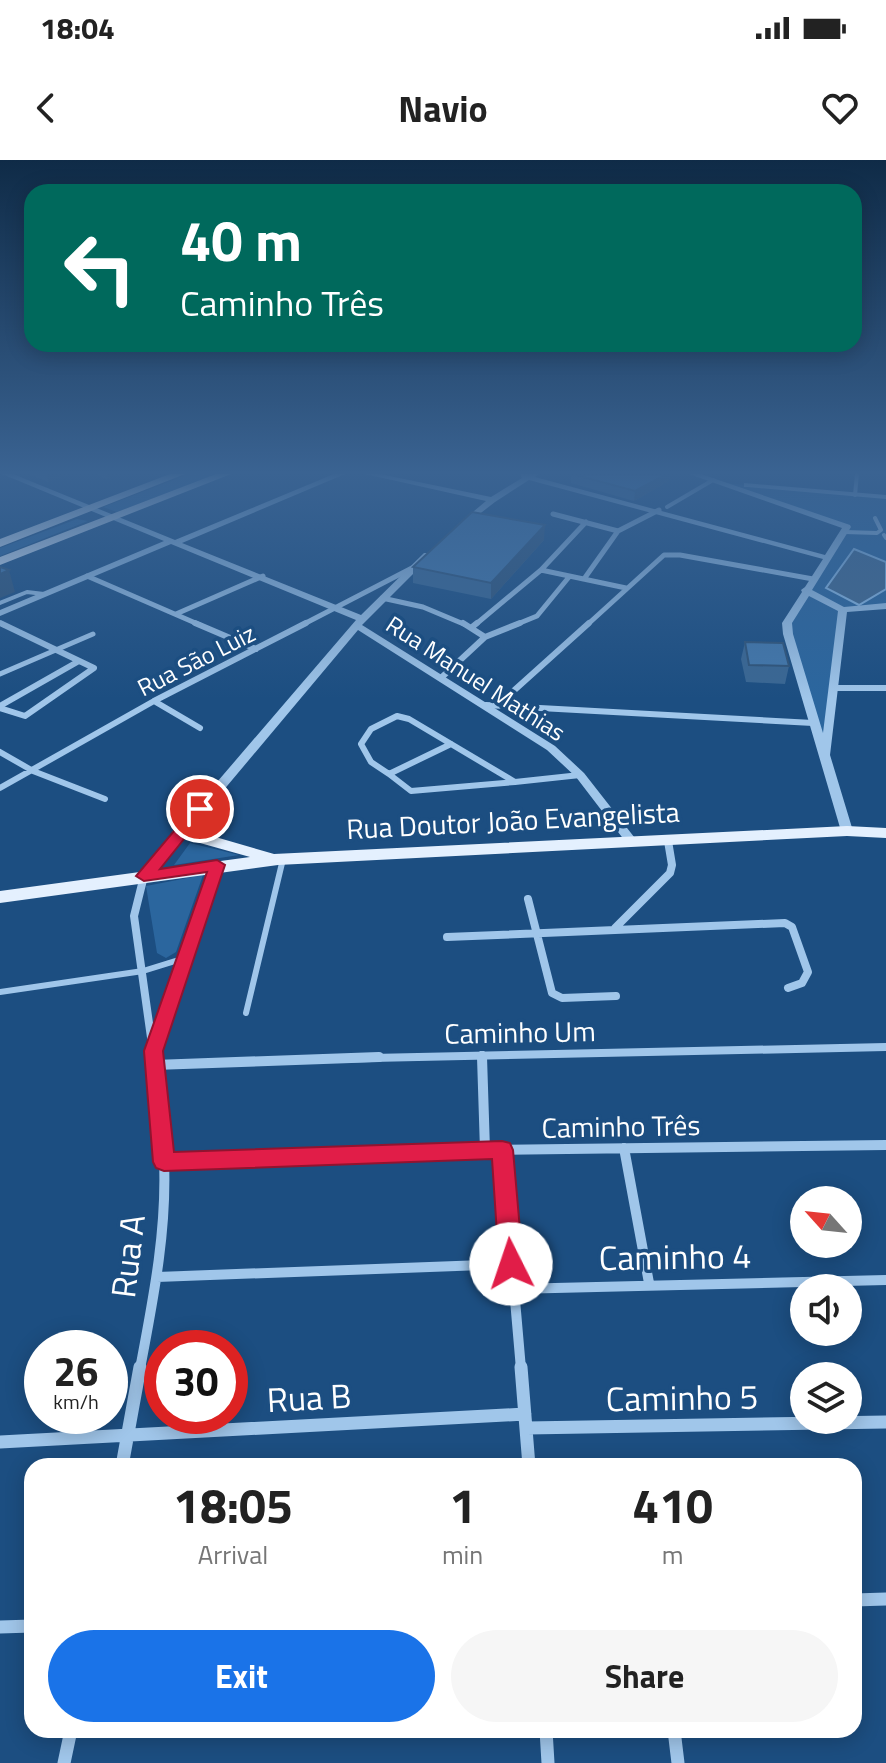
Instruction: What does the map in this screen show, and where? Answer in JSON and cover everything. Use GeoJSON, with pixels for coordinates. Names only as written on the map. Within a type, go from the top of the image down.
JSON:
{"type":"FeatureCollection","features":[{"type":"Feature","properties":{"kind":"main road"},"geometry":{"type":"LineString","coordinates":[[0,561],[31,549]]}},
{"type":"Feature","properties":{"kind":"main road","name":"Rua Doutor João Evangelista"},"geometry":{"type":"LineString","coordinates":[[0,897],[217,865],[280,859],[847,831],[886,833]]}},
{"type":"Feature","properties":{"kind":"main road"},"geometry":{"type":"LineString","coordinates":[[181,832],[280,859]]}},
{"type":"Feature","properties":{"kind":"street"},"geometry":{"type":"LineString","coordinates":[[0,613],[156,549]]}},
{"type":"Feature","properties":{"kind":"street","name":"Rua Manuel Mathias"},"geometry":{"type":"LineString","coordinates":[[191,549],[338,608],[551,748],[580,775],[632,842]]}},
{"type":"Feature","properties":{"kind":"street"},"geometry":{"type":"LineString","coordinates":[[144,876],[359,622],[435,549]]}},
{"type":"Feature","properties":{"kind":"street"},"geometry":{"type":"LineString","coordinates":[[472,627],[541,570],[561,549]]}},
{"type":"Feature","properties":{"kind":"street"},"geometry":{"type":"LineString","coordinates":[[584,579],[605,549]]}},
{"type":"Feature","properties":{"kind":"street"},"geometry":{"type":"LineString","coordinates":[[798,549],[828,558]]}},
{"type":"Feature","properties":{"kind":"street"},"geometry":{"type":"LineString","coordinates":[[834,549],[805,590],[787,623],[813,723],[847,831]]}},
{"type":"Feature","properties":{"kind":"street"},"geometry":{"type":"LineString","coordinates":[[499,704],[659,558],[673,554],[813,579]]}},
{"type":"Feature","properties":{"kind":"street","name":"Rua São Luiz"},"geometry":{"type":"LineString","coordinates":[[0,788],[154,701],[412,568]]}},
{"type":"Feature","properties":{"kind":"street"},"geometry":{"type":"LineString","coordinates":[[541,570],[626,588]]}},
{"type":"Feature","properties":{"kind":"street"},"geometry":{"type":"LineString","coordinates":[[87,576],[256,649]]}},
{"type":"Feature","properties":{"kind":"street"},"geometry":{"type":"LineString","coordinates":[[176,614],[263,576]]}},
{"type":"Feature","properties":{"kind":"street"},"geometry":{"type":"LineString","coordinates":[[442,677],[485,637],[537,616],[569,577]]}},
{"type":"Feature","properties":{"kind":"street"},"geometry":{"type":"LineString","coordinates":[[805,590],[843,610],[886,606]]}},
{"type":"Feature","properties":{"kind":"street"},"geometry":{"type":"LineString","coordinates":[[382,598],[418,606],[472,627],[485,637]]}},
{"type":"Feature","properties":{"kind":"street"},"geometry":{"type":"LineString","coordinates":[[797,606],[829,604]]}},
{"type":"Feature","properties":{"kind":"street"},"geometry":{"type":"LineString","coordinates":[[826,758],[843,610]]}},
{"type":"Feature","properties":{"kind":"street"},"geometry":{"type":"LineString","coordinates":[[0,623],[93,669],[23,717],[0,707]]}},
{"type":"Feature","properties":{"kind":"street"},"geometry":{"type":"LineString","coordinates":[[0,707],[79,661]]}},
{"type":"Feature","properties":{"kind":"street"},"geometry":{"type":"LineString","coordinates":[[835,688],[886,688]]}},
{"type":"Feature","properties":{"kind":"street"},"geometry":{"type":"LineString","coordinates":[[154,701],[200,728]]}},
{"type":"Feature","properties":{"kind":"street"},"geometry":{"type":"LineString","coordinates":[[486,705],[813,723]]}},
{"type":"Feature","properties":{"kind":"street"},"geometry":{"type":"LineString","coordinates":[[515,782],[404,717],[388,718],[368,732],[361,744],[371,762],[406,790],[414,791],[515,782],[580,775]]}},
{"type":"Feature","properties":{"kind":"street"},"geometry":{"type":"LineString","coordinates":[[389,774],[451,744]]}},
{"type":"Feature","properties":{"kind":"street"},"geometry":{"type":"LineString","coordinates":[[0,752],[33,771],[105,799]]}},
{"type":"Feature","properties":{"kind":"street"},"geometry":{"type":"LineString","coordinates":[[614,928],[668,877],[672,865],[668,841]]}},
{"type":"Feature","properties":{"kind":"street","name":"Rua A"},"geometry":{"type":"LineString","coordinates":[[153,1051],[217,865]]}},
{"type":"Feature","properties":{"kind":"street","name":"Rua A"},"geometry":{"type":"LineString","coordinates":[[124,1458],[157,1277],[163,1215],[164,1162],[153,1051],[134,916],[144,876]]}},
{"type":"Feature","properties":{"kind":"street"},"geometry":{"type":"LineString","coordinates":[[528,899],[552,993],[562,998],[616,996]]}},
{"type":"Feature","properties":{"kind":"street"},"geometry":{"type":"LineString","coordinates":[[447,937],[614,928],[787,924],[792,927],[808,972],[802,983],[788,988]]}},
{"type":"Feature","properties":{"kind":"street","name":"Caminho Um"},"geometry":{"type":"LineString","coordinates":[[154,1065],[886,1047]]}},
{"type":"Feature","properties":{"kind":"street"},"geometry":{"type":"LineString","coordinates":[[482,1055],[485,1150]]}},
{"type":"Feature","properties":{"kind":"street","name":"Caminho Três"},"geometry":{"type":"LineString","coordinates":[[164,1162],[485,1150],[886,1145]]}},
{"type":"Feature","properties":{"kind":"street"},"geometry":{"type":"LineString","coordinates":[[624,1148],[649,1283]]}},
{"type":"Feature","properties":{"kind":"street"},"geometry":{"type":"LineString","coordinates":[[502,1150],[529,1458]]}},
{"type":"Feature","properties":{"kind":"street"},"geometry":{"type":"LineString","coordinates":[[157,1277],[511,1264]]}},
{"type":"Feature","properties":{"kind":"street","name":"Caminho 4"},"geometry":{"type":"LineString","coordinates":[[513,1289],[649,1283],[886,1280]]}},
{"type":"Feature","properties":{"kind":"street","name":"Rua B"},"geometry":{"type":"LineString","coordinates":[[0,1442],[525,1414]]}},
{"type":"Feature","properties":{"kind":"street","name":"Caminho 5"},"geometry":{"type":"LineString","coordinates":[[527,1428],[886,1422]]}},
{"type":"Feature","properties":{"kind":"street"},"geometry":{"type":"LineString","coordinates":[[862,1600],[886,1599]]}},
{"type":"Feature","properties":{"kind":"street"},"geometry":{"type":"LineString","coordinates":[[0,1627],[24,1626]]}},
{"type":"Feature","properties":{"kind":"street"},"geometry":{"type":"LineString","coordinates":[[64,1763],[69,1738]]}},
{"type":"Feature","properties":{"kind":"street"},"geometry":{"type":"LineString","coordinates":[[546,1738],[548,1763]]}},
{"type":"Feature","properties":{"kind":"street"},"geometry":{"type":"LineString","coordinates":[[675,1738],[678,1763]]}},
{"type":"Feature","properties":{"kind":"lane"},"geometry":{"type":"LineString","coordinates":[[0,603],[27,592],[44,594]]}},
{"type":"Feature","properties":{"kind":"lane"},"geometry":{"type":"LineString","coordinates":[[1,672],[93,634]]}},
{"type":"Feature","properties":{"kind":"lane"},"geometry":{"type":"LineString","coordinates":[[246,1013],[280,859]]}},
{"type":"Feature","properties":{"kind":"lane"},"geometry":{"type":"LineString","coordinates":[[0,992],[143,971],[185,958]]}},
{"type":"Feature","properties":{"kind":"shaded area"},"geometry":{"type":"Polygon","coordinates":[[[0,549],[18,549],[0,556],[0,549]]]}},
{"type":"Feature","properties":{"kind":"shaded area"},"geometry":{"type":"Polygon","coordinates":[[[833,549],[886,549],[886,604],[843,609],[826,758],[787,623],[833,549]]]}},
{"type":"Feature","properties":{"kind":"shaded area"},"geometry":{"type":"Polygon","coordinates":[[[854,549],[886,562],[886,589],[859,605],[826,588],[854,549]]]}},
{"type":"Feature","properties":{"kind":"shaded area"},"geometry":{"type":"Polygon","coordinates":[[[190,843],[239,855],[174,865],[190,843]]]}},
{"type":"Feature","properties":{"kind":"shaded area"},"geometry":{"type":"Polygon","coordinates":[[[203,875],[176,952],[166,958],[157,953],[146,886],[203,875]]]}},
{"type":"Feature","properties":{"kind":"building"},"geometry":{"type":"Polygon","coordinates":[[[433,549],[523,549],[491,583],[413,567],[433,549]]]}},
{"type":"Feature","properties":{"kind":"building"},"geometry":{"type":"Polygon","coordinates":[[[745,642],[783,643],[789,666],[749,665],[745,642]]]}},
{"type":"Feature","properties":{"kind":"route"},"geometry":{"type":"LineString","coordinates":[[200,809],[144,876],[217,865],[153,1051],[164,1162],[502,1150],[511,1264]]}}]}
